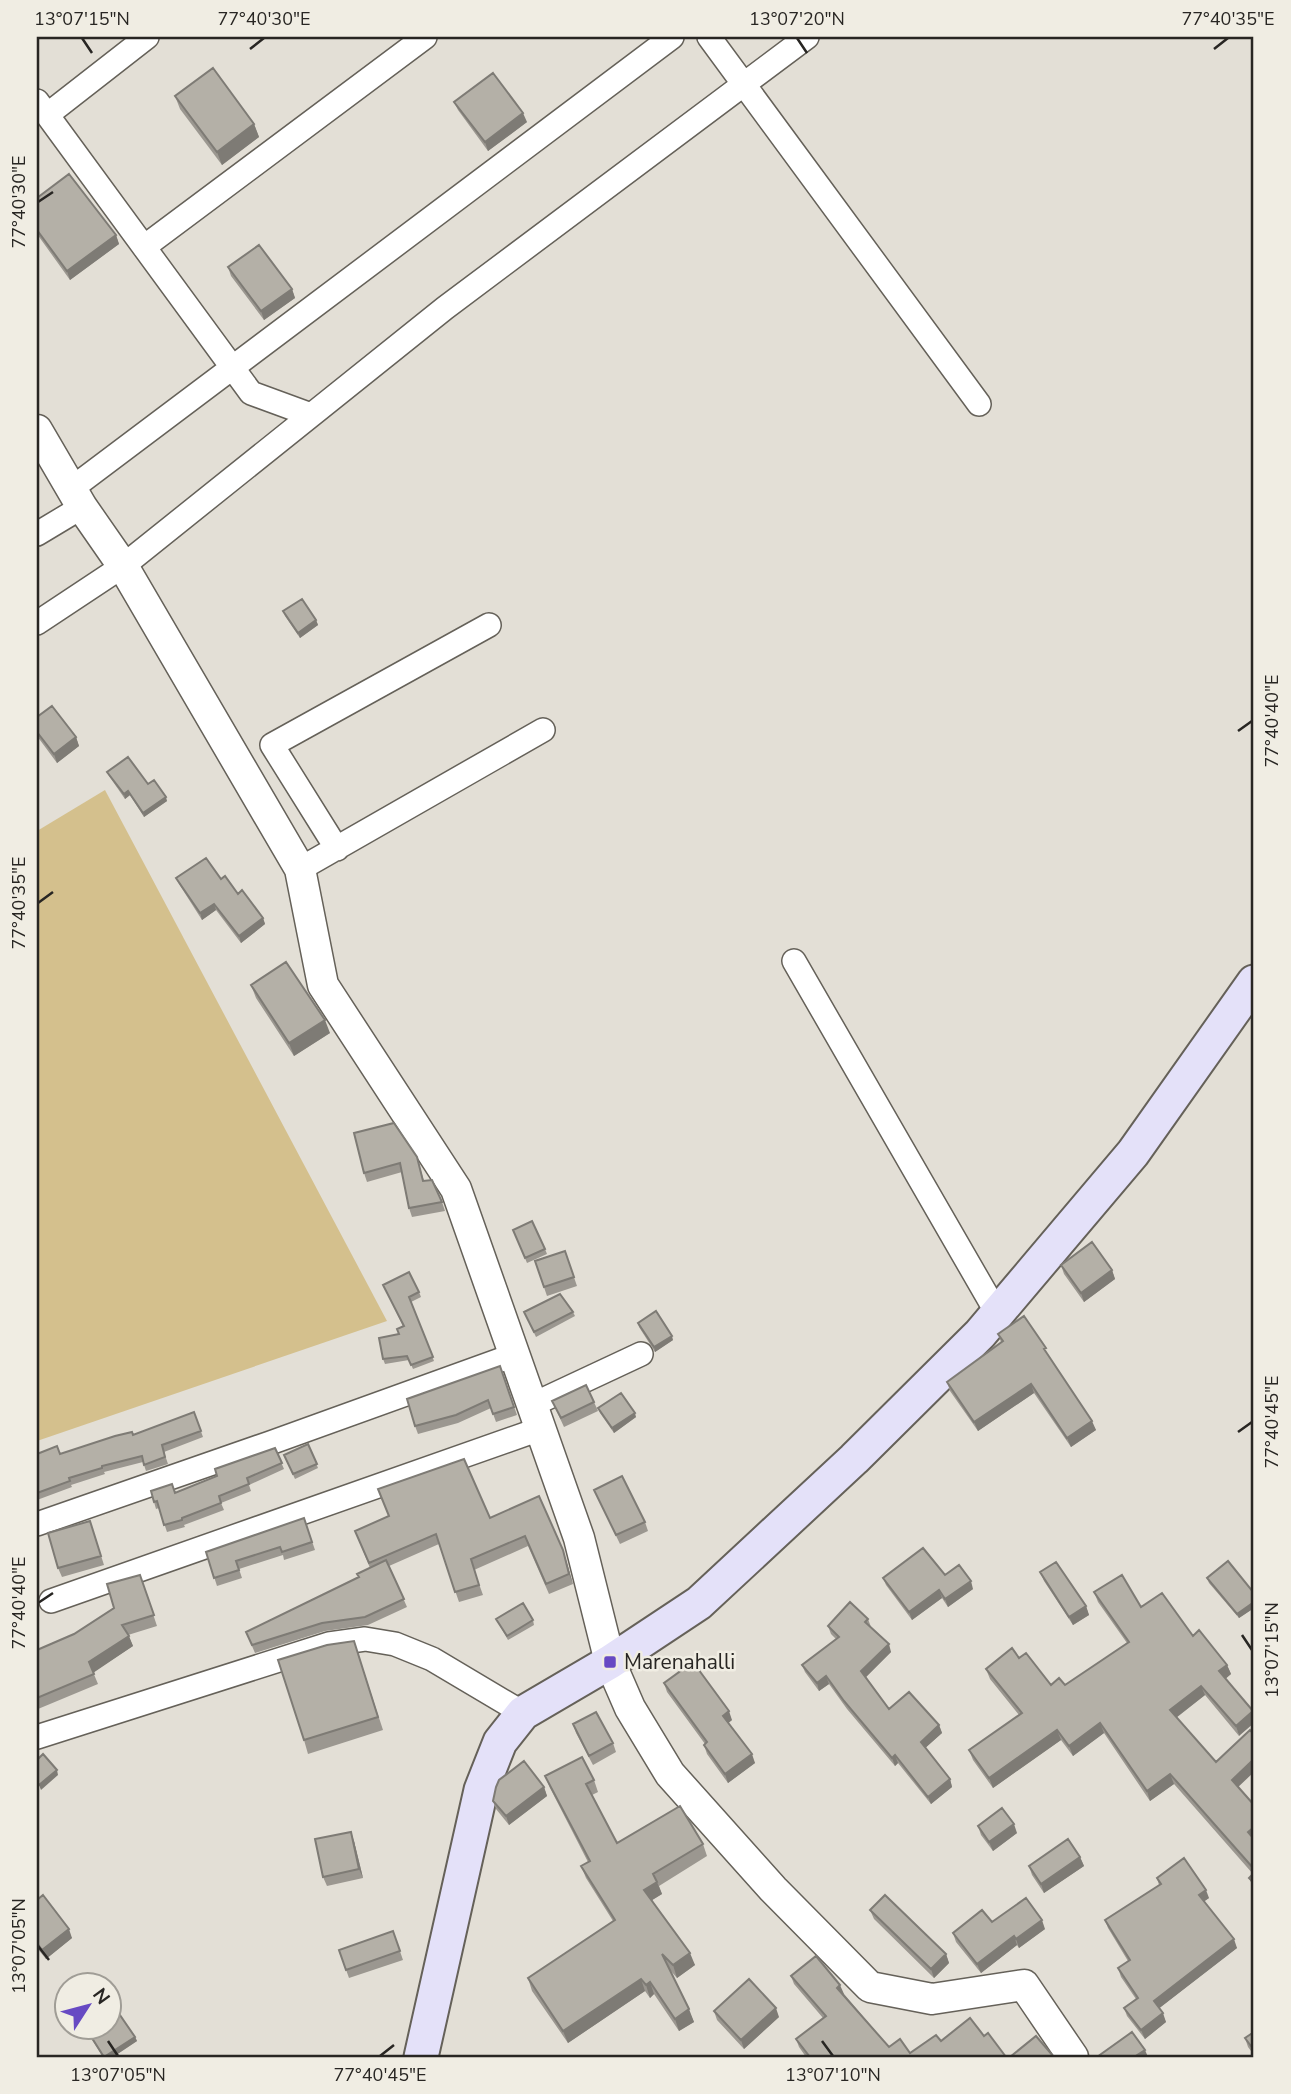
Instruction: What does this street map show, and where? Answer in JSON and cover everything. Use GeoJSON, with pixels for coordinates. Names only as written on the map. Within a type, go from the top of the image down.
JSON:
{"type":"FeatureCollection","features":[{"type":"Feature","properties":{"kind":"main road"},"geometry":{"type":"LineString","coordinates":[[421,2057],[481,1790],[500,1742],[523,1713],[610,1662],[699,1603],[854,1459],[980,1334],[1133,1153],[1254,982]]}},
{"type":"Feature","properties":{"kind":"street"},"geometry":{"type":"LineString","coordinates":[[147,37],[42,108],[251,393],[311,415]]}},
{"type":"Feature","properties":{"kind":"street"},"geometry":{"type":"LineString","coordinates":[[144,247],[425,37]]}},
{"type":"Feature","properties":{"kind":"street"},"geometry":{"type":"LineString","coordinates":[[37,534],[233,369],[672,37]]}},
{"type":"Feature","properties":{"kind":"street"},"geometry":{"type":"LineString","coordinates":[[709,37],[979,404]]}},
{"type":"Feature","properties":{"kind":"street"},"geometry":{"type":"LineString","coordinates":[[37,623],[123,566],[444,308],[807,37]]}},
{"type":"Feature","properties":{"kind":"street"},"geometry":{"type":"LineString","coordinates":[[37,430],[77,498],[123,566],[300,869],[323,985],[456,1189],[579,1538],[610,1662],[630,1708],[670,1774],[773,1889],[870,1987],[932,1999],[1024,1985],[1073,2057]]}},
{"type":"Feature","properties":{"kind":"street"},"geometry":{"type":"LineString","coordinates":[[337,849],[272,744],[489,625]]}},
{"type":"Feature","properties":{"kind":"street"},"geometry":{"type":"LineString","coordinates":[[300,869],[543,730]]}},
{"type":"Feature","properties":{"kind":"street"},"geometry":{"type":"LineString","coordinates":[[794,961],[997,1313]]}},
{"type":"Feature","properties":{"kind":"street"},"geometry":{"type":"LineString","coordinates":[[51,1601],[536,1417],[641,1354]]}},
{"type":"Feature","properties":{"kind":"street"},"geometry":{"type":"LineString","coordinates":[[37,1524],[514,1355]]}},
{"type":"Feature","properties":{"kind":"street"},"geometry":{"type":"LineString","coordinates":[[37,1737],[329,1644],[365,1639],[395,1644],[432,1659],[523,1713]]}},
{"type":"Feature","properties":{"kind":"shaded area"},"geometry":{"type":"Polygon","coordinates":[[[105,790],[387,1321],[37,1441],[37,831],[105,790]]]}},
{"type":"Feature","properties":{"kind":"building"},"geometry":{"type":"Polygon","coordinates":[[[213,68],[254,124],[217,152],[175,96],[213,68]]]}},
{"type":"Feature","properties":{"kind":"building"},"geometry":{"type":"Polygon","coordinates":[[[493,73],[523,113],[485,142],[454,102],[493,73]]]}},
{"type":"Feature","properties":{"kind":"building"},"geometry":{"type":"Polygon","coordinates":[[[69,174],[116,235],[67,271],[37,230],[37,198],[69,174]]]}},
{"type":"Feature","properties":{"kind":"building"},"geometry":{"type":"Polygon","coordinates":[[[259,245],[292,289],[261,311],[228,267],[259,245]]]}},
{"type":"Feature","properties":{"kind":"building"},"geometry":{"type":"Polygon","coordinates":[[[302,599],[316,620],[298,633],[283,611],[302,599]]]}},
{"type":"Feature","properties":{"kind":"building"},"geometry":{"type":"Polygon","coordinates":[[[52,706],[76,737],[54,754],[37,732],[37,717],[52,706]]]}},
{"type":"Feature","properties":{"kind":"building"},"geometry":{"type":"Polygon","coordinates":[[[128,757],[148,784],[154,780],[166,797],[143,813],[128,791],[124,794],[107,772],[128,757]]]}},
{"type":"Feature","properties":{"kind":"building"},"geometry":{"type":"Polygon","coordinates":[[[206,858],[221,879],[225,876],[238,894],[242,890],[263,918],[239,936],[214,904],[200,913],[176,878],[206,858]]]}},
{"type":"Feature","properties":{"kind":"building"},"geometry":{"type":"Polygon","coordinates":[[[286,962],[325,1020],[289,1043],[251,985],[286,962]]]}},
{"type":"Feature","properties":{"kind":"building"},"geometry":{"type":"Polygon","coordinates":[[[394,1123],[417,1157],[423,1181],[432,1180],[442,1202],[409,1208],[400,1163],[364,1173],[354,1133],[394,1123]]]}},
{"type":"Feature","properties":{"kind":"building"},"geometry":{"type":"Polygon","coordinates":[[[532,1221],[545,1249],[525,1258],[513,1230],[532,1221]]]}},
{"type":"Feature","properties":{"kind":"building"},"geometry":{"type":"Polygon","coordinates":[[[1092,1242],[1112,1270],[1081,1293],[1061,1265],[1092,1242]]]}},
{"type":"Feature","properties":{"kind":"building"},"geometry":{"type":"Polygon","coordinates":[[[565,1251],[574,1277],[544,1287],[535,1261],[565,1251]]]}},
{"type":"Feature","properties":{"kind":"building"},"geometry":{"type":"Polygon","coordinates":[[[409,1272],[419,1292],[409,1297],[433,1357],[411,1365],[407,1356],[383,1359],[379,1338],[399,1334],[397,1329],[404,1326],[383,1285],[409,1272]]]}},
{"type":"Feature","properties":{"kind":"building"},"geometry":{"type":"Polygon","coordinates":[[[560,1294],[573,1312],[534,1332],[524,1312],[560,1294]]]}},
{"type":"Feature","properties":{"kind":"building"},"geometry":{"type":"Polygon","coordinates":[[[656,1311],[672,1336],[654,1347],[638,1323],[656,1311]]]}},
{"type":"Feature","properties":{"kind":"building"},"geometry":{"type":"Polygon","coordinates":[[[1024,1316],[1092,1421],[1067,1438],[1031,1384],[974,1422],[947,1382],[1003,1341],[998,1334],[1024,1316]]]}},
{"type":"Feature","properties":{"kind":"building"},"geometry":{"type":"Polygon","coordinates":[[[500,1366],[514,1407],[493,1414],[488,1400],[456,1415],[415,1426],[407,1399],[500,1366]]]}},
{"type":"Feature","properties":{"kind":"building"},"geometry":{"type":"Polygon","coordinates":[[[586,1385],[594,1402],[561,1418],[552,1401],[586,1385]]]}},
{"type":"Feature","properties":{"kind":"building"},"geometry":{"type":"Polygon","coordinates":[[[621,1393],[635,1413],[612,1428],[598,1408],[621,1393]]]}},
{"type":"Feature","properties":{"kind":"building"},"geometry":{"type":"Polygon","coordinates":[[[194,1412],[201,1431],[162,1445],[165,1457],[144,1465],[142,1456],[102,1466],[37,1493],[37,1454],[57,1446],[60,1454],[115,1436],[132,1432],[133,1435],[194,1412]]]}},
{"type":"Feature","properties":{"kind":"building"},"geometry":{"type":"Polygon","coordinates":[[[308,1444],[317,1464],[293,1474],[284,1455],[308,1444]]]}},
{"type":"Feature","properties":{"kind":"building"},"geometry":{"type":"Polygon","coordinates":[[[275,1448],[282,1463],[247,1478],[249,1484],[219,1496],[221,1503],[164,1525],[151,1491],[172,1484],[175,1493],[217,1476],[215,1469],[275,1448]]]}},
{"type":"Feature","properties":{"kind":"building"},"geometry":{"type":"Polygon","coordinates":[[[464,1459],[490,1518],[539,1496],[563,1550],[569,1574],[546,1584],[525,1536],[471,1559],[479,1585],[455,1592],[436,1534],[369,1563],[355,1531],[389,1516],[378,1489],[464,1459]]]}},
{"type":"Feature","properties":{"kind":"building"},"geometry":{"type":"Polygon","coordinates":[[[622,1476],[645,1522],[616,1535],[594,1490],[622,1476]]]}},
{"type":"Feature","properties":{"kind":"building"},"geometry":{"type":"Polygon","coordinates":[[[304,1518],[312,1542],[282,1552],[280,1547],[236,1561],[239,1570],[214,1578],[206,1552],[304,1518]]]}},
{"type":"Feature","properties":{"kind":"building"},"geometry":{"type":"Polygon","coordinates":[[[90,1521],[101,1556],[58,1568],[48,1533],[90,1521]]]}},
{"type":"Feature","properties":{"kind":"building"},"geometry":{"type":"Polygon","coordinates":[[[923,1548],[945,1575],[959,1565],[971,1581],[945,1599],[939,1590],[909,1612],[883,1578],[923,1548]]]}},
{"type":"Feature","properties":{"kind":"building"},"geometry":{"type":"Polygon","coordinates":[[[386,1560],[404,1599],[365,1617],[322,1623],[252,1645],[246,1632],[359,1577],[357,1574],[386,1560]]]}},
{"type":"Feature","properties":{"kind":"building"},"geometry":{"type":"Polygon","coordinates":[[[1228,1561],[1254,1593],[1254,1602],[1237,1614],[1207,1578],[1228,1561]]]}},
{"type":"Feature","properties":{"kind":"building"},"geometry":{"type":"Polygon","coordinates":[[[1056,1562],[1086,1606],[1069,1617],[1040,1572],[1056,1562]]]}},
{"type":"Feature","properties":{"kind":"building"},"geometry":{"type":"Polygon","coordinates":[[[140,1575],[154,1615],[122,1625],[129,1636],[89,1662],[94,1674],[37,1698],[37,1650],[74,1634],[114,1608],[107,1584],[140,1575]]]}},
{"type":"Feature","properties":{"kind":"building"},"geometry":{"type":"Polygon","coordinates":[[[1122,1575],[1141,1607],[1162,1593],[1193,1636],[1199,1630],[1227,1665],[1219,1671],[1253,1711],[1236,1726],[1201,1686],[1170,1710],[1216,1762],[1250,1730],[1254,1735],[1254,1759],[1232,1780],[1254,1805],[1254,1827],[1248,1832],[1254,1839],[1254,1869],[1170,1774],[1147,1791],[1100,1723],[1069,1746],[1057,1730],[989,1778],[969,1750],[1022,1713],[986,1669],[1012,1648],[1019,1658],[1026,1653],[1051,1685],[1059,1678],[1065,1685],[1129,1642],[1094,1592],[1122,1575]]]}},
{"type":"Feature","properties":{"kind":"building"},"geometry":{"type":"Polygon","coordinates":[[[850,1602],[868,1619],[865,1622],[889,1644],[861,1671],[889,1709],[909,1692],[939,1725],[921,1742],[950,1779],[928,1797],[895,1755],[892,1758],[826,1676],[817,1683],[802,1665],[839,1637],[828,1626],[850,1602]]]}},
{"type":"Feature","properties":{"kind":"building"},"geometry":{"type":"Polygon","coordinates":[[[523,1603],[533,1620],[507,1636],[496,1619],[523,1603]]]}},
{"type":"Feature","properties":{"kind":"building"},"geometry":{"type":"Polygon","coordinates":[[[354,1641],[378,1717],[304,1740],[278,1660],[327,1645],[354,1641]]]}},
{"type":"Feature","properties":{"kind":"building"},"geometry":{"type":"Polygon","coordinates":[[[693,1662],[729,1711],[723,1716],[752,1754],[725,1774],[704,1745],[707,1742],[664,1683],[693,1662]]]}},
{"type":"Feature","properties":{"kind":"building"},"geometry":{"type":"Polygon","coordinates":[[[596,1712],[613,1743],[589,1756],[573,1724],[596,1712]]]}},
{"type":"Feature","properties":{"kind":"building"},"geometry":{"type":"Polygon","coordinates":[[[43,1754],[57,1770],[39,1785],[37,1760],[43,1754]]]}},
{"type":"Feature","properties":{"kind":"building"},"geometry":{"type":"Polygon","coordinates":[[[582,1757],[594,1780],[586,1784],[617,1843],[680,1806],[703,1844],[653,1874],[657,1882],[644,1890],[690,1953],[673,1965],[662,1954],[689,2009],[675,2019],[650,1982],[646,1985],[641,1979],[563,2031],[528,1978],[615,1920],[581,1866],[590,1861],[545,1776],[582,1757]]]}},
{"type":"Feature","properties":{"kind":"building"},"geometry":{"type":"Polygon","coordinates":[[[524,1761],[544,1787],[506,1816],[493,1801],[496,1787],[499,1780],[524,1761]]]}},
{"type":"Feature","properties":{"kind":"building"},"geometry":{"type":"Polygon","coordinates":[[[1002,1808],[1014,1824],[989,1842],[978,1826],[1002,1808]]]}},
{"type":"Feature","properties":{"kind":"building"},"geometry":{"type":"Polygon","coordinates":[[[351,1832],[359,1869],[323,1877],[315,1839],[351,1832]]]}},
{"type":"Feature","properties":{"kind":"building"},"geometry":{"type":"Polygon","coordinates":[[[1068,1839],[1080,1857],[1041,1884],[1029,1866],[1068,1839]]]}},
{"type":"Feature","properties":{"kind":"building"},"geometry":{"type":"Polygon","coordinates":[[[1184,1858],[1206,1890],[1199,1895],[1234,1939],[1154,2001],[1163,2013],[1141,2030],[1124,2008],[1138,1998],[1118,1968],[1130,1960],[1105,1920],[1161,1884],[1157,1878],[1184,1858]]]}},
{"type":"Feature","properties":{"kind":"building"},"geometry":{"type":"Polygon","coordinates":[[[43,1895],[69,1929],[42,1950],[37,1943],[37,1900],[43,1895]]]}},
{"type":"Feature","properties":{"kind":"building"},"geometry":{"type":"Polygon","coordinates":[[[885,1895],[946,1954],[931,1969],[870,1910],[885,1895]]]}},
{"type":"Feature","properties":{"kind":"building"},"geometry":{"type":"Polygon","coordinates":[[[1026,1898],[1042,1920],[1016,1939],[1014,1936],[977,1964],[953,1933],[982,1910],[992,1922],[1026,1898]]]}},
{"type":"Feature","properties":{"kind":"building"},"geometry":{"type":"Polygon","coordinates":[[[393,1931],[400,1951],[346,1970],[339,1950],[393,1931]]]}},
{"type":"Feature","properties":{"kind":"building"},"geometry":{"type":"Polygon","coordinates":[[[816,1956],[840,1985],[837,1988],[889,2047],[900,2039],[910,2053],[936,2035],[941,2041],[970,2018],[984,2036],[988,2033],[1006,2057],[810,2057],[796,2039],[826,2016],[791,1976],[816,1956]]]}},
{"type":"Feature","properties":{"kind":"building"},"geometry":{"type":"Polygon","coordinates":[[[749,1979],[776,2008],[741,2040],[714,2011],[749,1979]]]}},
{"type":"Feature","properties":{"kind":"building"},"geometry":{"type":"Polygon","coordinates":[[[122,2018],[135,2037],[104,2057],[94,2042],[122,2042],[122,2018]]]}},
{"type":"Feature","properties":{"kind":"building"},"geometry":{"type":"Polygon","coordinates":[[[1132,2032],[1145,2050],[1134,2057],[1097,2057],[1132,2032]]]}},
{"type":"Feature","properties":{"kind":"building"},"geometry":{"type":"Polygon","coordinates":[[[1254,2032],[1254,2050],[1245,2038],[1254,2032]]]}},
{"type":"Feature","properties":{"kind":"building"},"geometry":{"type":"Polygon","coordinates":[[[1036,2036],[1054,2057],[1010,2057],[1036,2036]]]}},
{"type":"Feature","properties":{"kind":"place","name":"Marenahalli"},"geometry":{"type":"Point","coordinates":[610,1662]}}]}
